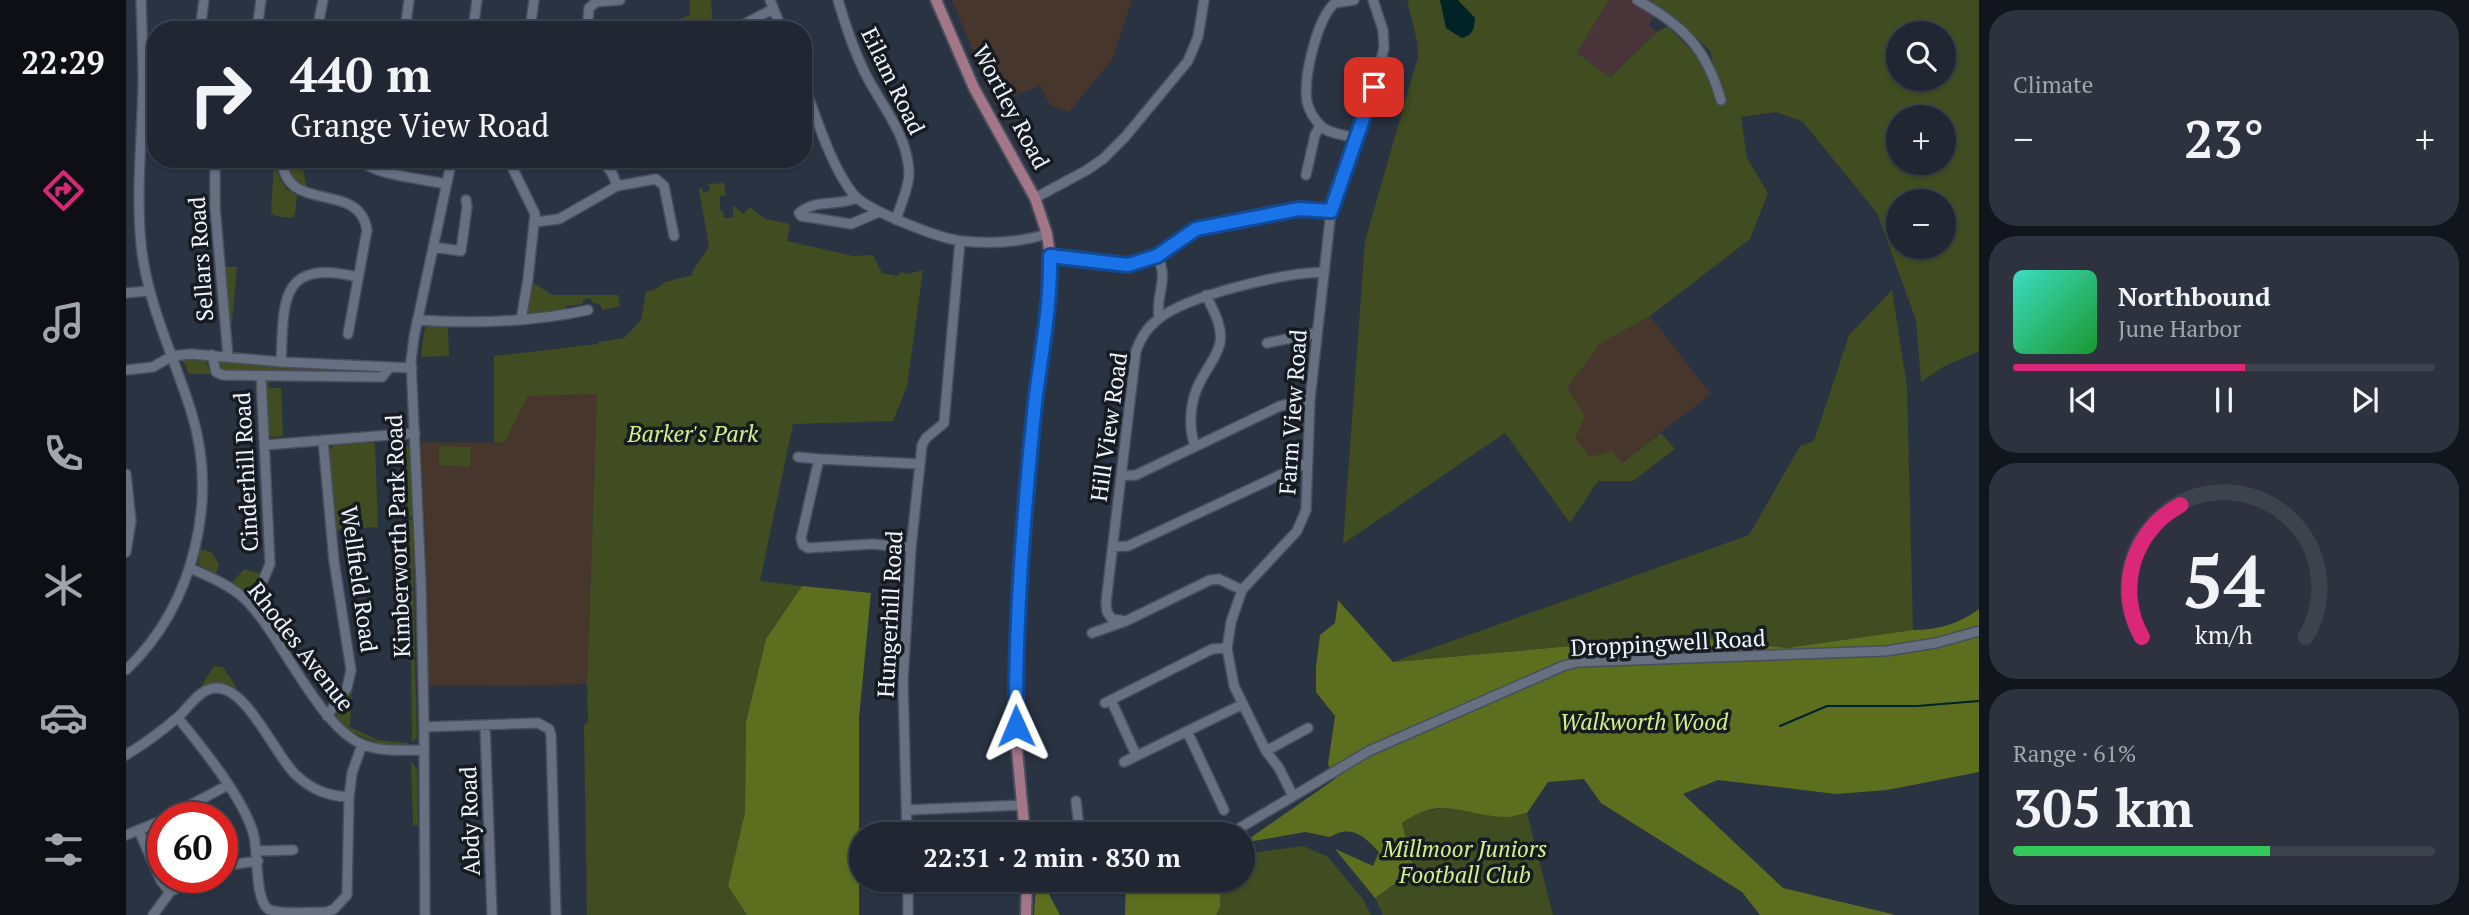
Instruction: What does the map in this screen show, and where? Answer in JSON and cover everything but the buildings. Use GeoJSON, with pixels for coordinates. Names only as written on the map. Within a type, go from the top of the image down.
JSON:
{"type":"FeatureCollection","features":[{"type":"Feature","properties":{"kind":"main road","name":"Wortley Road"},"geometry":{"type":"LineString","coordinates":[[936,0],[974,88],[1035,198],[1047,234],[1050,256],[1049,306],[1036,401],[1015,654],[1017,750],[1024,822]]}},
{"type":"Feature","properties":{"kind":"main road"},"geometry":{"type":"LineString","coordinates":[[1025,915],[1026,892]]}},
{"type":"Feature","properties":{"kind":"street"},"geometry":{"type":"LineString","coordinates":[[127,667],[160,630],[178,599],[190,568],[200,521],[201,467],[192,414],[148,291],[141,244],[141,0]]}},
{"type":"Feature","properties":{"kind":"street"},"geometry":{"type":"LineString","coordinates":[[201,21],[204,0]]}},
{"type":"Feature","properties":{"kind":"street"},"geometry":{"type":"LineString","coordinates":[[258,21],[261,0]]}},
{"type":"Feature","properties":{"kind":"street"},"geometry":{"type":"LineString","coordinates":[[319,21],[323,0]]}},
{"type":"Feature","properties":{"kind":"street"},"geometry":{"type":"LineString","coordinates":[[406,21],[410,0]]}},
{"type":"Feature","properties":{"kind":"street"},"geometry":{"type":"LineString","coordinates":[[474,21],[477,0]]}},
{"type":"Feature","properties":{"kind":"street"},"geometry":{"type":"LineString","coordinates":[[531,21],[534,0]]}},
{"type":"Feature","properties":{"kind":"street"},"geometry":{"type":"LineString","coordinates":[[588,21],[589,8],[596,2],[620,0]]}},
{"type":"Feature","properties":{"kind":"street","name":"Eilam Road"},"geometry":{"type":"LineString","coordinates":[[838,0],[848,34],[864,71],[900,134],[906,153],[909,176],[896,220]]}},
{"type":"Feature","properties":{"kind":"street"},"geometry":{"type":"LineString","coordinates":[[1035,198],[1103,159],[1183,69],[1196,44],[1204,0]]}},
{"type":"Feature","properties":{"kind":"street"},"geometry":{"type":"LineString","coordinates":[[1354,0],[1335,1],[1323,17],[1310,65],[1307,105],[1324,129],[1357,138]]}},
{"type":"Feature","properties":{"kind":"street","name":"Farm View Road"},"geometry":{"type":"LineString","coordinates":[[1293,796],[1279,768],[1266,751],[1234,686],[1227,648],[1231,624],[1242,590],[1297,531],[1306,510],[1310,399],[1331,211],[1374,87],[1384,48],[1373,0]]}},
{"type":"Feature","properties":{"kind":"street"},"geometry":{"type":"LineString","coordinates":[[1637,0],[1664,15],[1701,50],[1715,78],[1721,100]]}},
{"type":"Feature","properties":{"kind":"street"},"geometry":{"type":"LineString","coordinates":[[747,21],[771,5]]}},
{"type":"Feature","properties":{"kind":"street"},"geometry":{"type":"LineString","coordinates":[[143,85],[147,84]]}},
{"type":"Feature","properties":{"kind":"street"},"geometry":{"type":"LineString","coordinates":[[812,105],[836,164],[856,198],[879,212],[960,242],[1024,241],[1047,234]]}},
{"type":"Feature","properties":{"kind":"street"},"geometry":{"type":"LineString","coordinates":[[1305,171],[1320,125]]}},
{"type":"Feature","properties":{"kind":"street","name":"Sellars Road"},"geometry":{"type":"LineString","coordinates":[[215,168],[215,206],[228,356]]}},
{"type":"Feature","properties":{"kind":"street"},"geometry":{"type":"LineString","coordinates":[[284,168],[295,188],[349,203],[361,212],[367,230],[356,277],[348,334]]}},
{"type":"Feature","properties":{"kind":"street"},"geometry":{"type":"LineString","coordinates":[[372,168],[446,184]]}},
{"type":"Feature","properties":{"kind":"street","name":"Kimberworth Park Road"},"geometry":{"type":"LineString","coordinates":[[425,915],[425,727],[412,343],[450,168]]}},
{"type":"Feature","properties":{"kind":"street"},"geometry":{"type":"LineString","coordinates":[[512,168],[535,214],[521,320]]}},
{"type":"Feature","properties":{"kind":"street"},"geometry":{"type":"LineString","coordinates":[[608,168],[617,186]]}},
{"type":"Feature","properties":{"kind":"street"},"geometry":{"type":"LineString","coordinates":[[535,222],[559,219],[617,186],[656,179],[664,186],[674,236]]}},
{"type":"Feature","properties":{"kind":"street"},"geometry":{"type":"LineString","coordinates":[[856,198],[844,204],[808,205],[799,213],[810,219],[851,224],[879,212]]}},
{"type":"Feature","properties":{"kind":"street"},"geometry":{"type":"LineString","coordinates":[[433,247],[461,251],[466,200]]}},
{"type":"Feature","properties":{"kind":"street"},"geometry":{"type":"LineString","coordinates":[[1050,256],[1117,265],[1143,262],[1157,256],[1196,229],[1299,209],[1331,211]]}},
{"type":"Feature","properties":{"kind":"street","name":"Hungerhill Road"},"geometry":{"type":"LineString","coordinates":[[907,822],[903,681],[911,548],[922,445],[926,438],[944,423],[947,405],[960,242]]}},
{"type":"Feature","properties":{"kind":"street"},"geometry":{"type":"LineString","coordinates":[[1157,256],[1164,268],[1158,304],[1159,318]]}},
{"type":"Feature","properties":{"kind":"street"},"geometry":{"type":"LineString","coordinates":[[281,362],[285,301],[294,283],[306,275],[320,271],[356,277]]}},
{"type":"Feature","properties":{"kind":"street","name":"Hill View Road"},"geometry":{"type":"LineString","coordinates":[[1126,621],[1112,619],[1107,612],[1106,602],[1136,351],[1142,335],[1159,318],[1206,295],[1323,272]]}},
{"type":"Feature","properties":{"kind":"street"},"geometry":{"type":"LineString","coordinates":[[126,293],[148,291]]}},
{"type":"Feature","properties":{"kind":"street"},"geometry":{"type":"LineString","coordinates":[[1195,446],[1190,422],[1195,395],[1220,344],[1220,332],[1206,295]]}},
{"type":"Feature","properties":{"kind":"street"},"geometry":{"type":"LineString","coordinates":[[417,320],[448,323],[521,320],[588,310]]}},
{"type":"Feature","properties":{"kind":"street"},"geometry":{"type":"LineString","coordinates":[[1267,343],[1316,333]]}},
{"type":"Feature","properties":{"kind":"street"},"geometry":{"type":"LineString","coordinates":[[126,370],[153,367],[172,356],[191,354],[281,362],[412,368]]}},
{"type":"Feature","properties":{"kind":"street"},"geometry":{"type":"LineString","coordinates":[[212,355],[216,372],[223,376],[382,377],[390,367]]}},
{"type":"Feature","properties":{"kind":"street","name":"Cinderhill Road"},"geometry":{"type":"LineString","coordinates":[[247,601],[260,587],[270,564],[261,376]]}},
{"type":"Feature","properties":{"kind":"street"},"geometry":{"type":"LineString","coordinates":[[1121,476],[1136,475],[1280,406],[1310,399]]}},
{"type":"Feature","properties":{"kind":"street"},"geometry":{"type":"LineString","coordinates":[[265,445],[415,433]]}},
{"type":"Feature","properties":{"kind":"street","name":"Wellfield Road"},"geometry":{"type":"LineString","coordinates":[[323,440],[334,561],[351,670],[347,688],[327,716]]}},
{"type":"Feature","properties":{"kind":"street"},"geometry":{"type":"LineString","coordinates":[[798,457],[920,464]]}},
{"type":"Feature","properties":{"kind":"street"},"geometry":{"type":"LineString","coordinates":[[819,459],[801,538],[803,545],[808,548],[873,544],[911,548]]}},
{"type":"Feature","properties":{"kind":"street"},"geometry":{"type":"LineString","coordinates":[[1113,547],[1128,546],[1308,462]]}},
{"type":"Feature","properties":{"kind":"street"},"geometry":{"type":"LineString","coordinates":[[126,474],[131,522],[126,552]]}},
{"type":"Feature","properties":{"kind":"street","name":"Rhodes Avenue"},"geometry":{"type":"LineString","coordinates":[[190,568],[228,586],[247,601],[327,716],[346,734],[362,745],[395,751],[423,750]]}},
{"type":"Feature","properties":{"kind":"street"},"geometry":{"type":"LineString","coordinates":[[1092,634],[1126,621],[1210,580],[1219,579],[1242,590]]}},
{"type":"Feature","properties":{"kind":"street","name":"Droppingwell Road"},"geometry":{"type":"LineString","coordinates":[[1250,822],[1369,751],[1563,666],[1578,662],[1886,651],[1936,643],[1979,631]]}},
{"type":"Feature","properties":{"kind":"street"},"geometry":{"type":"LineString","coordinates":[[1136,755],[1108,701],[1212,649],[1227,648]]}},
{"type":"Feature","properties":{"kind":"street"},"geometry":{"type":"LineString","coordinates":[[126,755],[178,718],[202,692],[222,688],[239,696],[293,773],[317,791],[332,796],[349,797]]}},
{"type":"Feature","properties":{"kind":"street"},"geometry":{"type":"LineString","coordinates":[[1124,762],[1243,704]]}},
{"type":"Feature","properties":{"kind":"street"},"geometry":{"type":"LineString","coordinates":[[178,718],[228,785],[253,832],[261,898],[268,909],[276,912],[327,912],[348,895],[349,797],[352,773],[362,745]]}},
{"type":"Feature","properties":{"kind":"street"},"geometry":{"type":"LineString","coordinates":[[425,727],[538,723],[549,729],[556,915]]}},
{"type":"Feature","properties":{"kind":"street","name":"Abdy Road"},"geometry":{"type":"LineString","coordinates":[[485,725],[492,915]]}},
{"type":"Feature","properties":{"kind":"street"},"geometry":{"type":"LineString","coordinates":[[1266,751],[1308,727]]}},
{"type":"Feature","properties":{"kind":"street"},"geometry":{"type":"LineString","coordinates":[[1187,731],[1224,810]]}},
{"type":"Feature","properties":{"kind":"street"},"geometry":{"type":"LineString","coordinates":[[196,802],[228,785]]}},
{"type":"Feature","properties":{"kind":"street"},"geometry":{"type":"LineString","coordinates":[[1076,801],[1078,822]]}},
{"type":"Feature","properties":{"kind":"street"},"geometry":{"type":"LineString","coordinates":[[907,810],[1023,805]]}},
{"type":"Feature","properties":{"kind":"street"},"geometry":{"type":"LineString","coordinates":[[126,835],[147,827]]}},
{"type":"Feature","properties":{"kind":"street"},"geometry":{"type":"LineString","coordinates":[[139,831],[147,849]]}},
{"type":"Feature","properties":{"kind":"street"},"geometry":{"type":"LineString","coordinates":[[238,862],[288,850],[284,840]]}},
{"type":"Feature","properties":{"kind":"street"},"geometry":{"type":"LineString","coordinates":[[908,892],[908,915]]}},
{"type":"Feature","properties":{"kind":"street"},"geometry":{"type":"LineString","coordinates":[[153,915],[169,893]]}},
{"type":"Feature","properties":{"kind":"shaded area"},"geometry":{"type":"Polygon","coordinates":[[[952,0],[1132,0],[1112,60],[1069,112],[1050,105],[1040,85],[995,105],[952,0]]]}},
{"type":"Feature","properties":{"kind":"shaded area"},"geometry":{"type":"Polygon","coordinates":[[[1440,0],[1458,0],[1475,18],[1469,35],[1462,38],[1446,28],[1440,0]]]}},
{"type":"Feature","properties":{"kind":"shaded area"},"geometry":{"type":"Polygon","coordinates":[[[1609,0],[1629,0],[1654,15],[1649,26],[1657,32],[1609,77],[1577,53],[1609,0]]]}},
{"type":"Feature","properties":{"kind":"shaded area"},"geometry":{"type":"Polygon","coordinates":[[[1650,316],[1711,394],[1621,463],[1590,457],[1575,438],[1584,416],[1566,388],[1600,344],[1650,316]]]}},
{"type":"Feature","properties":{"kind":"shaded area"},"geometry":{"type":"Polygon","coordinates":[[[597,393],[587,684],[427,685],[426,554],[421,442],[504,443],[528,396],[597,393]]]}},
{"type":"Feature","properties":{"kind":"green space"},"geometry":{"type":"Polygon","coordinates":[[[690,0],[711,0],[712,21],[675,21],[690,15],[690,0]]]}},
{"type":"Feature","properties":{"kind":"green space"},"geometry":{"type":"Polygon","coordinates":[[[1407,0],[1609,0],[1577,53],[1610,77],[1657,32],[1668,26],[1697,56],[1723,97],[1710,51],[1675,17],[1647,0],[1979,0],[1979,351],[1943,367],[1921,382],[1916,320],[1894,259],[1956,259],[1956,189],[1886,189],[1886,238],[1877,213],[1803,122],[1777,112],[1741,117],[1747,158],[1768,193],[1750,239],[1650,316],[1600,344],[1567,388],[1585,416],[1575,438],[1590,457],[1612,451],[1622,463],[1661,433],[1675,449],[1633,481],[1598,481],[1570,523],[1505,433],[1343,544],[1365,241],[1418,57],[1407,0]]]}},
{"type":"Feature","properties":{"kind":"green space"},"geometry":{"type":"Polygon","coordinates":[[[274,168],[276,168],[284,185],[297,195],[295,214],[292,218],[271,213],[274,168]]]}},
{"type":"Feature","properties":{"kind":"green space"},"geometry":{"type":"Polygon","coordinates":[[[287,168],[303,168],[307,190],[291,180],[287,168]]]}},
{"type":"Feature","properties":{"kind":"green space","name":"Barker's Park"},"geometry":{"type":"Polygon","coordinates":[[[724,183],[726,195],[720,196],[720,211],[723,211],[724,218],[733,217],[733,205],[743,214],[750,207],[765,219],[790,224],[787,241],[853,256],[873,255],[882,273],[897,276],[901,272],[908,274],[923,270],[907,386],[893,421],[793,424],[760,581],[802,586],[766,639],[746,722],[745,812],[728,886],[747,915],[587,915],[584,725],[588,722],[597,394],[528,396],[504,443],[494,442],[494,356],[598,344],[624,338],[641,320],[646,291],[654,290],[665,282],[693,275],[692,272],[709,247],[699,189],[702,188],[704,193],[710,190],[709,184],[724,183]]]}},
{"type":"Feature","properties":{"kind":"green space"},"geometry":{"type":"Polygon","coordinates":[[[223,267],[237,267],[232,323],[230,323],[223,267]]]}},
{"type":"Feature","properties":{"kind":"green space"},"geometry":{"type":"Polygon","coordinates":[[[531,281],[552,295],[618,295],[620,306],[602,310],[600,304],[593,303],[590,298],[583,300],[583,304],[567,306],[564,311],[532,316],[527,311],[531,281]]]}},
{"type":"Feature","properties":{"kind":"green space"},"geometry":{"type":"Polygon","coordinates":[[[1892,290],[1907,387],[1913,630],[1787,648],[1685,636],[1393,662],[1749,535],[1800,446],[1814,441],[1849,335],[1892,290]]]}},
{"type":"Feature","properties":{"kind":"green space"},"geometry":{"type":"Polygon","coordinates":[[[428,324],[448,326],[449,356],[421,357],[424,332],[428,324]]]}},
{"type":"Feature","properties":{"kind":"green space"},"geometry":{"type":"Polygon","coordinates":[[[205,358],[211,374],[189,374],[182,359],[205,358]]]}},
{"type":"Feature","properties":{"kind":"green space"},"geometry":{"type":"Polygon","coordinates":[[[218,359],[382,370],[381,373],[223,372],[218,368],[218,359]]]}},
{"type":"Feature","properties":{"kind":"green space"},"geometry":{"type":"Polygon","coordinates":[[[269,379],[269,388],[281,388],[283,436],[272,437],[267,434],[265,382],[269,379]]]}},
{"type":"Feature","properties":{"kind":"green space"},"geometry":{"type":"Polygon","coordinates":[[[403,441],[409,447],[413,517],[408,517],[403,441]]]}},
{"type":"Feature","properties":{"kind":"green space"},"geometry":{"type":"Polygon","coordinates":[[[375,443],[378,527],[335,530],[330,449],[336,444],[375,443]]]}},
{"type":"Feature","properties":{"kind":"green space"},"geometry":{"type":"Polygon","coordinates":[[[439,446],[471,447],[470,467],[439,465],[439,446]]]}},
{"type":"Feature","properties":{"kind":"green space"},"geometry":{"type":"Polygon","coordinates":[[[408,520],[413,520],[414,588],[409,588],[408,520]]]}},
{"type":"Feature","properties":{"kind":"green space"},"geometry":{"type":"Polygon","coordinates":[[[200,549],[211,552],[219,564],[216,574],[198,564],[200,549]]]}},
{"type":"Feature","properties":{"kind":"green space"},"geometry":{"type":"Polygon","coordinates":[[[244,569],[261,574],[251,588],[242,591],[232,583],[244,569]]]}},
{"type":"Feature","properties":{"kind":"green space"},"geometry":{"type":"Polygon","coordinates":[[[802,586],[871,593],[859,718],[859,822],[849,822],[849,892],[859,892],[859,915],[747,915],[728,886],[745,812],[746,722],[766,639],[802,586]]]}},
{"type":"Feature","properties":{"kind":"green space"},"geometry":{"type":"Polygon","coordinates":[[[414,590],[415,657],[411,658],[409,591],[414,590]]]}},
{"type":"Feature","properties":{"kind":"green space","name":"Walkworth Wood"},"geometry":{"type":"Polygon","coordinates":[[[1338,600],[1393,662],[1685,636],[1787,648],[1931,629],[1964,619],[1979,609],[1979,772],[1887,790],[1836,794],[1718,780],[1683,794],[1783,888],[1896,915],[1760,915],[1742,892],[1601,803],[1584,779],[1548,782],[1527,813],[1513,816],[1490,816],[1441,808],[1416,814],[1402,823],[1414,870],[1375,898],[1335,849],[1373,866],[1379,852],[1357,834],[1344,832],[1330,837],[1305,832],[1255,841],[1255,835],[1335,779],[1328,764],[1335,716],[1316,692],[1316,667],[1320,635],[1335,623],[1338,600]]]}},
{"type":"Feature","properties":{"kind":"green space"},"geometry":{"type":"Polygon","coordinates":[[[411,660],[415,660],[417,730],[417,738],[412,742],[411,660]]]}},
{"type":"Feature","properties":{"kind":"green space"},"geometry":{"type":"Polygon","coordinates":[[[214,666],[223,667],[238,689],[219,683],[200,688],[214,666]]]}},
{"type":"Feature","properties":{"kind":"green space"},"geometry":{"type":"Polygon","coordinates":[[[352,686],[348,726],[378,740],[408,743],[408,747],[368,739],[351,731],[334,718],[337,718],[337,711],[352,686]]]}},
{"type":"Feature","properties":{"kind":"green space"},"geometry":{"type":"Polygon","coordinates":[[[411,761],[417,769],[418,825],[413,826],[411,761]]]}},
{"type":"Feature","properties":{"kind":"green space","name":"Millmoor Juniors Football Club"},"geometry":{"type":"Polygon","coordinates":[[[1452,807],[1505,817],[1527,813],[1553,915],[1383,915],[1375,898],[1414,870],[1402,823],[1417,812],[1452,807]]]}},
{"type":"Feature","properties":{"kind":"green space"},"geometry":{"type":"Polygon","coordinates":[[[1303,846],[1328,857],[1363,899],[1371,915],[1216,915],[1220,907],[1221,892],[1255,892],[1255,852],[1303,846]]]}},
{"type":"Feature","properties":{"kind":"green space"},"geometry":{"type":"Polygon","coordinates":[[[1035,892],[1048,892],[1060,915],[1034,915],[1035,892]]]}},
{"type":"Feature","properties":{"kind":"green space"},"geometry":{"type":"Polygon","coordinates":[[[1126,892],[1221,892],[1220,907],[1216,915],[1125,915],[1126,892]]]}},
{"type":"Feature","properties":{"kind":"waterway"},"geometry":{"type":"LineString","coordinates":[[1780,726],[1827,706],[1917,706],[1979,701]]}},
{"type":"Feature","properties":{"kind":"route"},"geometry":{"type":"LineString","coordinates":[[1016,726],[1015,654],[1021,563],[1036,401],[1049,306],[1050,256],[1128,265],[1157,256],[1196,229],[1299,209],[1331,211],[1374,87]]}}]}
